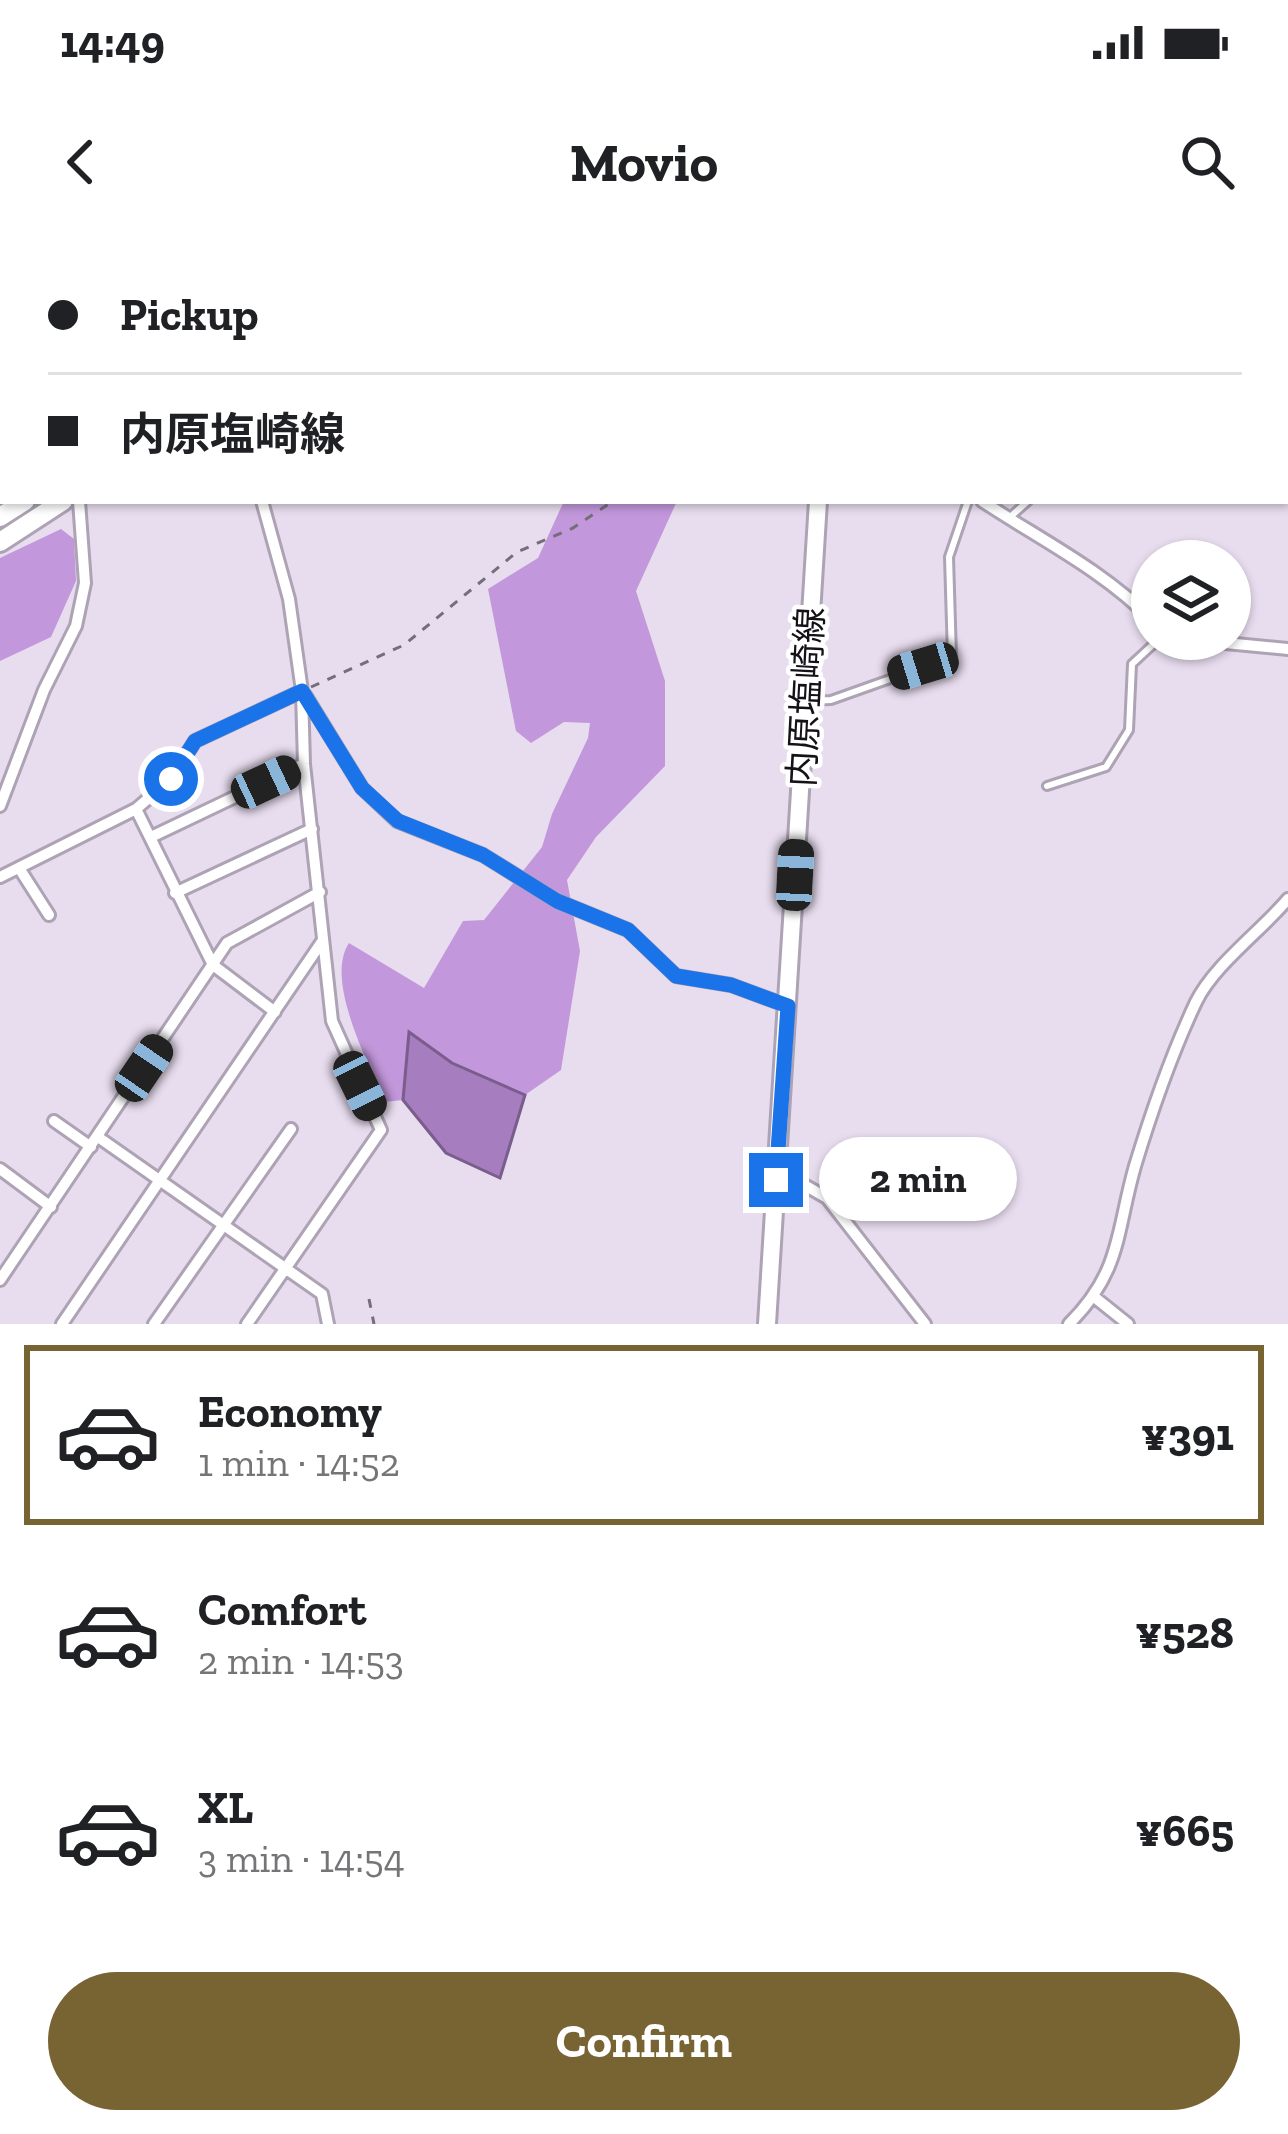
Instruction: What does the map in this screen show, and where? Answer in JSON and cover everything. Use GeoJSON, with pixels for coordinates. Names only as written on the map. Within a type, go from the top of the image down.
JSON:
{"type":"FeatureCollection","features":[{"type":"Feature","properties":{"kind":"highway"},"geometry":{"type":"LineString","coordinates":[[0,542],[58,504]]}},
{"type":"Feature","properties":{"kind":"main road","name":"内原塩崎線"},"geometry":{"type":"LineString","coordinates":[[767,1324],[818,504]]}},
{"type":"Feature","properties":{"kind":"street"},"geometry":{"type":"LineString","coordinates":[[0,806],[44,690],[76,626],[85,584],[79,504]]}},
{"type":"Feature","properties":{"kind":"street"},"geometry":{"type":"LineString","coordinates":[[248,1324],[381,1130],[332,1021],[304,764],[302,691],[289,598],[263,504]]}},
{"type":"Feature","properties":{"kind":"street"},"geometry":{"type":"LineString","coordinates":[[987,504],[1104,576],[1131,601]]}},
{"type":"Feature","properties":{"kind":"street"},"geometry":{"type":"LineString","coordinates":[[1251,645],[1288,649]]}},
{"type":"Feature","properties":{"kind":"street"},"geometry":{"type":"LineString","coordinates":[[0,878],[136,809],[171,779],[195,741],[302,691]]}},
{"type":"Feature","properties":{"kind":"street"},"geometry":{"type":"LineString","coordinates":[[302,691],[362,788],[398,821],[483,855],[557,901],[628,930],[676,976],[731,985],[788,1006]]}},
{"type":"Feature","properties":{"kind":"street"},"geometry":{"type":"LineString","coordinates":[[151,838],[304,764]]}},
{"type":"Feature","properties":{"kind":"street"},"geometry":{"type":"LineString","coordinates":[[136,809],[213,965],[275,1012]]}},
{"type":"Feature","properties":{"kind":"street"},"geometry":{"type":"LineString","coordinates":[[175,893],[312,829]]}},
{"type":"Feature","properties":{"kind":"street"},"geometry":{"type":"LineString","coordinates":[[20,868],[49,915]]}},
{"type":"Feature","properties":{"kind":"street"},"geometry":{"type":"LineString","coordinates":[[0,1280],[227,943],[320,892]]}},
{"type":"Feature","properties":{"kind":"street"},"geometry":{"type":"LineString","coordinates":[[1069,1324],[1093,1296],[1119,1245],[1128,1190],[1157,1094],[1195,1004],[1205,985],[1288,899]]}},
{"type":"Feature","properties":{"kind":"street"},"geometry":{"type":"LineString","coordinates":[[62,1324],[324,938]]}},
{"type":"Feature","properties":{"kind":"street"},"geometry":{"type":"LineString","coordinates":[[54,1121],[160,1181],[286,1267],[322,1294],[328,1324]]}},
{"type":"Feature","properties":{"kind":"street"},"geometry":{"type":"LineString","coordinates":[[154,1324],[291,1129]]}},
{"type":"Feature","properties":{"kind":"street"},"geometry":{"type":"LineString","coordinates":[[0,1168],[51,1207]]}},
{"type":"Feature","properties":{"kind":"street"},"geometry":{"type":"LineString","coordinates":[[776,1180],[802,1183],[826,1198],[925,1324]]}},
{"type":"Feature","properties":{"kind":"street"},"geometry":{"type":"LineString","coordinates":[[1093,1296],[1128,1324]]}},
{"type":"Feature","properties":{"kind":"lane"},"geometry":{"type":"LineString","coordinates":[[805,700],[831,700],[952,657],[949,557],[967,504]]}},
{"type":"Feature","properties":{"kind":"lane"},"geometry":{"type":"LineString","coordinates":[[1009,518],[1025,504]]}},
{"type":"Feature","properties":{"kind":"lane"},"geometry":{"type":"LineString","coordinates":[[1047,786],[1106,767],[1129,730],[1132,664],[1136,660]]}},
{"type":"Feature","properties":{"kind":"path"},"geometry":{"type":"LineString","coordinates":[[302,691],[404,645],[517,552],[573,528],[609,504]]}},
{"type":"Feature","properties":{"kind":"path"},"geometry":{"type":"LineString","coordinates":[[369,1299],[374,1324]]}},
{"type":"Feature","properties":{"kind":"shaded area"},"geometry":{"type":"Polygon","coordinates":[[[563,504],[676,504],[636,591],[665,681],[665,766],[596,837],[567,880],[580,951],[561,1070],[525,1095],[452,1063],[410,1032],[403,1100],[384,1102],[345,999],[343,959],[349,943],[424,988],[463,921],[484,920],[542,847],[552,814],[588,738],[590,723],[564,722],[531,743],[516,731],[488,589],[538,558],[563,504]]]}},
{"type":"Feature","properties":{"kind":"shaded area"},"geometry":{"type":"Polygon","coordinates":[[[61,529],[74,539],[76,581],[51,637],[0,661],[0,558],[61,529]]]}},
{"type":"Feature","properties":{"kind":"shaded area"},"geometry":{"type":"Polygon","coordinates":[[[409,1032],[452,1063],[525,1095],[500,1178],[446,1153],[403,1100],[409,1032]]]}},
{"type":"Feature","properties":{"kind":"route"},"geometry":{"type":"LineString","coordinates":[[171,779],[195,741],[302,691],[362,788],[398,821],[483,855],[557,901],[628,930],[676,976],[731,985],[788,1006],[776,1180]]}}]}
